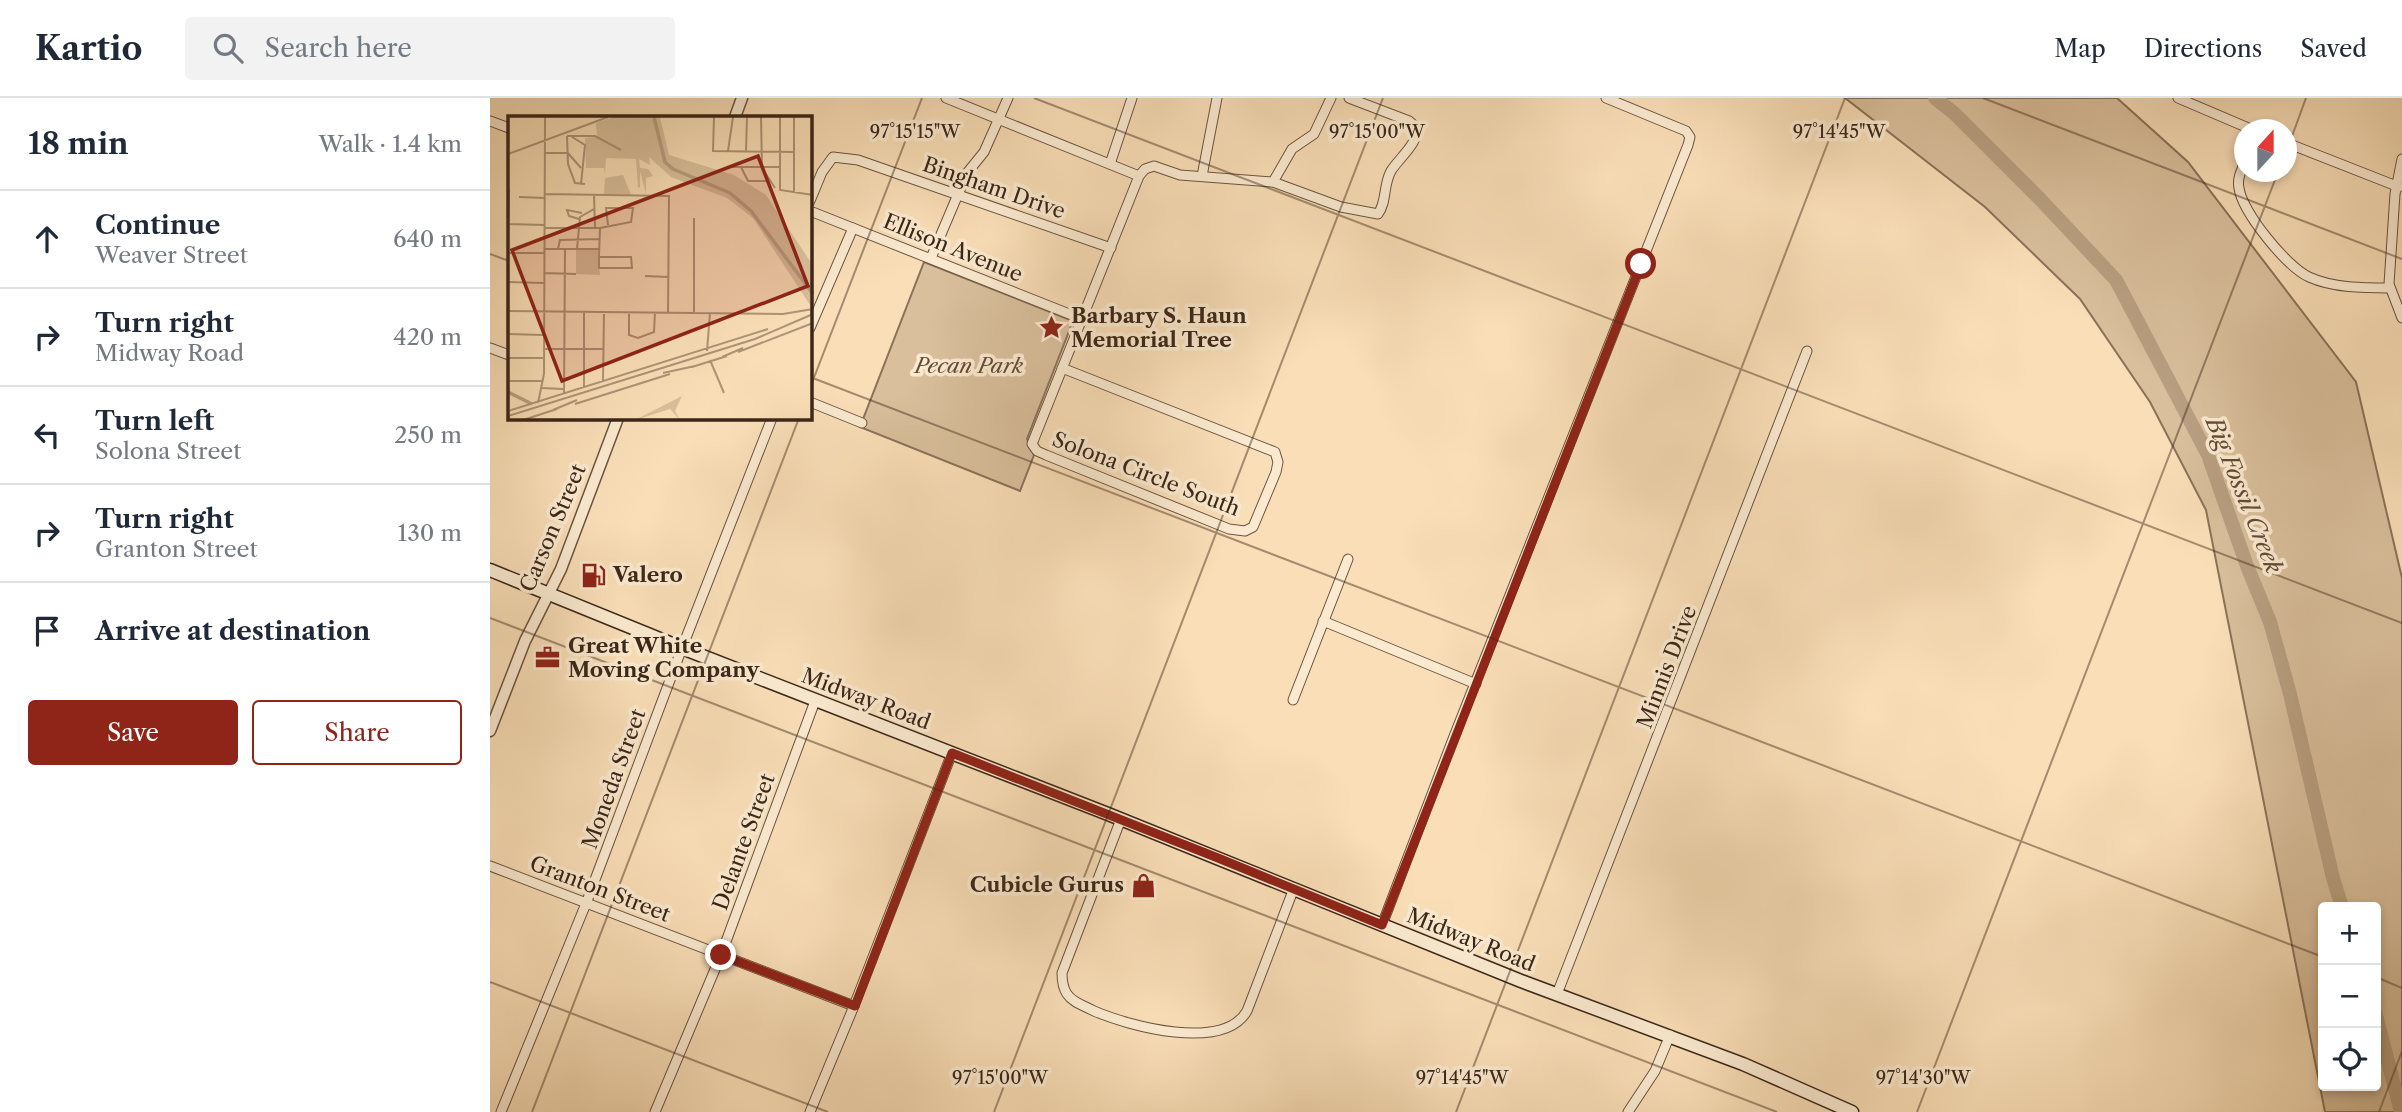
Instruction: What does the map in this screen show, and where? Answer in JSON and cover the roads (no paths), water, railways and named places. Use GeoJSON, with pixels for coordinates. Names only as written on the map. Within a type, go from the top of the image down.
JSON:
{"type":"FeatureCollection","features":[{"type":"Feature","properties":{"kind":"main road","name":"Midway Road"},"geometry":{"type":"LineString","coordinates":[[490,570],[1557,994],[1743,1064],[1852,1112]]}},
{"type":"Feature","properties":{"kind":"street"},"geometry":{"type":"LineString","coordinates":[[735,116],[742,98]]}},
{"type":"Feature","properties":{"kind":"street"},"geometry":{"type":"LineString","coordinates":[[946,98],[1139,176]]}},
{"type":"Feature","properties":{"kind":"street"},"geometry":{"type":"LineString","coordinates":[[931,258],[967,173],[984,152],[1001,119],[1008,98]]}},
{"type":"Feature","properties":{"kind":"street"},"geometry":{"type":"LineString","coordinates":[[1110,164],[1132,98]]}},
{"type":"Feature","properties":{"kind":"street"},"geometry":{"type":"LineString","coordinates":[[1202,176],[1217,98]]}},
{"type":"Feature","properties":{"kind":"street"},"geometry":{"type":"LineString","coordinates":[[1273,182],[1292,149],[1314,134],[1331,98]]}},
{"type":"Feature","properties":{"kind":"street"},"geometry":{"type":"LineString","coordinates":[[1062,368],[1139,176],[1145,169],[1154,166],[1180,174],[1273,182],[1341,207],[1378,214],[1382,209],[1385,184],[1391,171],[1418,134],[1415,125],[1349,98]]}},
{"type":"Feature","properties":{"kind":"street"},"geometry":{"type":"LineString","coordinates":[[1382,925],[1690,139],[1686,131],[1606,98]]}},
{"type":"Feature","properties":{"kind":"street"},"geometry":{"type":"LineString","coordinates":[[2178,98],[2234,122]]}},
{"type":"Feature","properties":{"kind":"street"},"geometry":{"type":"LineString","coordinates":[[490,121],[508,128]]}},
{"type":"Feature","properties":{"kind":"street"},"geometry":{"type":"LineString","coordinates":[[2297,148],[2399,187]]}},
{"type":"Feature","properties":{"kind":"street","name":"Bingham Drive"},"geometry":{"type":"LineString","coordinates":[[812,197],[827,163],[833,157],[858,160],[1111,248]]}},
{"type":"Feature","properties":{"kind":"street"},"geometry":{"type":"LineString","coordinates":[[2402,159],[2390,237],[2390,288],[2402,318]]}},
{"type":"Feature","properties":{"kind":"street"},"geometry":{"type":"LineString","coordinates":[[2239,182],[2241,200],[2270,242],[2300,272],[2327,284],[2390,288]]}},
{"type":"Feature","properties":{"kind":"street","name":"Ellison Avenue"},"geometry":{"type":"LineString","coordinates":[[812,212],[1082,319]]}},
{"type":"Feature","properties":{"kind":"street"},"geometry":{"type":"LineString","coordinates":[[812,323],[853,228]]}},
{"type":"Feature","properties":{"kind":"street"},"geometry":{"type":"LineString","coordinates":[[490,348],[508,355]]}},
{"type":"Feature","properties":{"kind":"street","name":"Minnis Drive"},"geometry":{"type":"LineString","coordinates":[[1557,994],[1807,351]]}},
{"type":"Feature","properties":{"kind":"street","name":"Solona Circle South"},"geometry":{"type":"LineString","coordinates":[[1062,368],[1275,452],[1278,462],[1258,519],[1249,530],[1238,531],[1037,451],[1032,444],[1062,368]]}},
{"type":"Feature","properties":{"kind":"street"},"geometry":{"type":"LineString","coordinates":[[812,403],[862,423]]}},
{"type":"Feature","properties":{"kind":"street","name":"Carson Street"},"geometry":{"type":"LineString","coordinates":[[490,731],[525,641],[561,569],[617,420]]}},
{"type":"Feature","properties":{"kind":"street","name":"Moneda Street"},"geometry":{"type":"LineString","coordinates":[[501,1112],[587,901],[771,420]]}},
{"type":"Feature","properties":{"kind":"street"},"geometry":{"type":"LineString","coordinates":[[1293,700],[1348,559]]}},
{"type":"Feature","properties":{"kind":"street"},"geometry":{"type":"LineString","coordinates":[[1323,621],[1476,684]]}},
{"type":"Feature","properties":{"kind":"street","name":"Delante Street"},"geometry":{"type":"LineString","coordinates":[[655,1112],[721,955],[816,701]]}},
{"type":"Feature","properties":{"kind":"street"},"geometry":{"type":"LineString","coordinates":[[810,1112],[855,1006],[952,753]]}},
{"type":"Feature","properties":{"kind":"street"},"geometry":{"type":"LineString","coordinates":[[1121,819],[1062,973],[1068,996],[1114,1019],[1147,1029],[1187,1033],[1226,1029],[1237,1024],[1247,1012],[1294,888]]}},
{"type":"Feature","properties":{"kind":"street","name":"Granton Street"},"geometry":{"type":"LineString","coordinates":[[490,866],[855,1006]]}},
{"type":"Feature","properties":{"kind":"street"},"geometry":{"type":"LineString","coordinates":[[1628,1112],[1655,1071],[1670,1035]]}},
{"type":"Feature","properties":{"kind":"waterway","name":"Big Fossil Creek"},"geometry":{"type":"LineString","coordinates":[[1935,98],[1955,114],[2040,199],[2116,280],[2208,455],[2270,622],[2340,902]]}},
{"type":"Feature","properties":{"kind":"waterway","name":"Big Fossil Creek"},"geometry":{"type":"LineString","coordinates":[[2379,1028],[2401,1112]]}},
{"type":"Feature","properties":{"kind":"waterway","name":"Big Fossil Creek"},"geometry":{"type":"LineString","coordinates":[[2397,1093],[2402,1092]]}},
{"type":"Feature","properties":{"kind":"place","name":"Barbary S. Haun Memorial Tree"},"geometry":{"type":"Point","coordinates":[1051,328]}},
{"type":"Feature","properties":{"kind":"place","name":"Valero"},"geometry":{"type":"Point","coordinates":[593,575]}},
{"type":"Feature","properties":{"kind":"place","name":"Great White Moving Company"},"geometry":{"type":"Point","coordinates":[548,658]}},
{"type":"Feature","properties":{"kind":"place","name":"Cubicle Gurus"},"geometry":{"type":"Point","coordinates":[1144,885]}},
{"type":"Feature","properties":{"kind":"park label","name":"Pecan Park"},"geometry":{"type":"Point","coordinates":[969,366]}}]}
